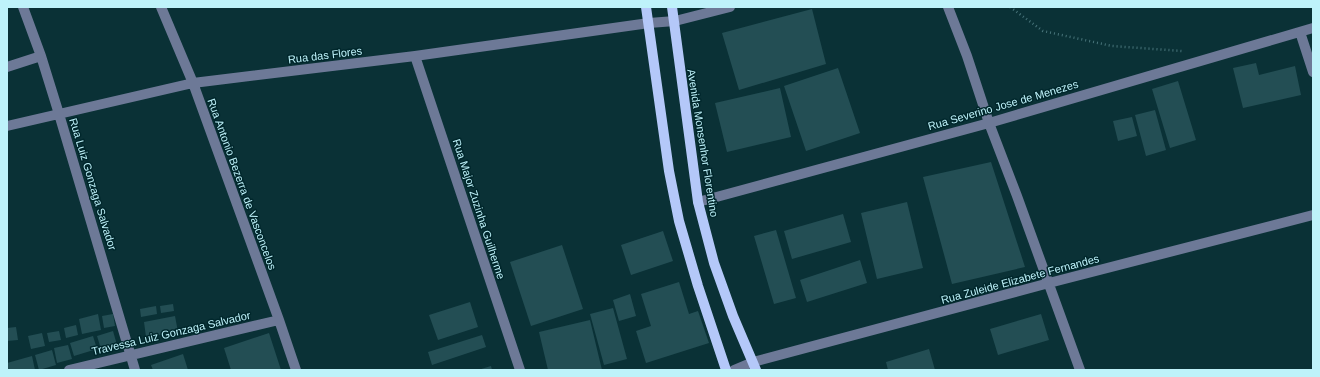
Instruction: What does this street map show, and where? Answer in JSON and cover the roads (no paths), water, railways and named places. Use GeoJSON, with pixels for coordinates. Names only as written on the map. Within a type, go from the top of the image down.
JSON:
{"type":"FeatureCollection","features":[{"type":"Feature","properties":{"kind":"main road"},"geometry":{"type":"LineString","coordinates":[[646,7],[650,22],[669,171],[679,221],[698,286],[726,370]]}},
{"type":"Feature","properties":{"kind":"main road","name":"Avenida Monsenhor Florentino"},"geometry":{"type":"LineString","coordinates":[[672,7],[698,202],[714,263],[754,366]]}},
{"type":"Feature","properties":{"kind":"street","name":"Rua Luiz Gonzaga Salvador"},"geometry":{"type":"LineString","coordinates":[[23,7],[60,114],[136,370]]}},
{"type":"Feature","properties":{"kind":"street","name":"Rua Antonio Bezerra de Vasconcelos"},"geometry":{"type":"LineString","coordinates":[[162,7],[193,83],[296,370]]}},
{"type":"Feature","properties":{"kind":"street","name":"Rua das Flores"},"geometry":{"type":"LineString","coordinates":[[7,126],[193,83],[415,56],[650,22],[675,22],[730,7]]}},
{"type":"Feature","properties":{"kind":"street"},"geometry":{"type":"LineString","coordinates":[[948,7],[1080,370]]}},
{"type":"Feature","properties":{"kind":"street","name":"Rua Severino Jose de Menezes"},"geometry":{"type":"LineString","coordinates":[[698,202],[989,123],[1313,28]]}},
{"type":"Feature","properties":{"kind":"street"},"geometry":{"type":"LineString","coordinates":[[1300,32],[1313,72]]}},
{"type":"Feature","properties":{"kind":"street"},"geometry":{"type":"LineString","coordinates":[[7,67],[41,56]]}},
{"type":"Feature","properties":{"kind":"street","name":"Rua Major Zuzinha Guilherme"},"geometry":{"type":"LineString","coordinates":[[415,56],[520,370]]}},
{"type":"Feature","properties":{"kind":"street","name":"Rua Zuleide Elizabete Fernandes"},"geometry":{"type":"LineString","coordinates":[[734,370],[754,366],[1049,283],[1313,215]]}},
{"type":"Feature","properties":{"kind":"street","name":"Travessa Luiz Gonzaga Salvador"},"geometry":{"type":"LineString","coordinates":[[69,370],[131,354],[279,320]]}}]}
